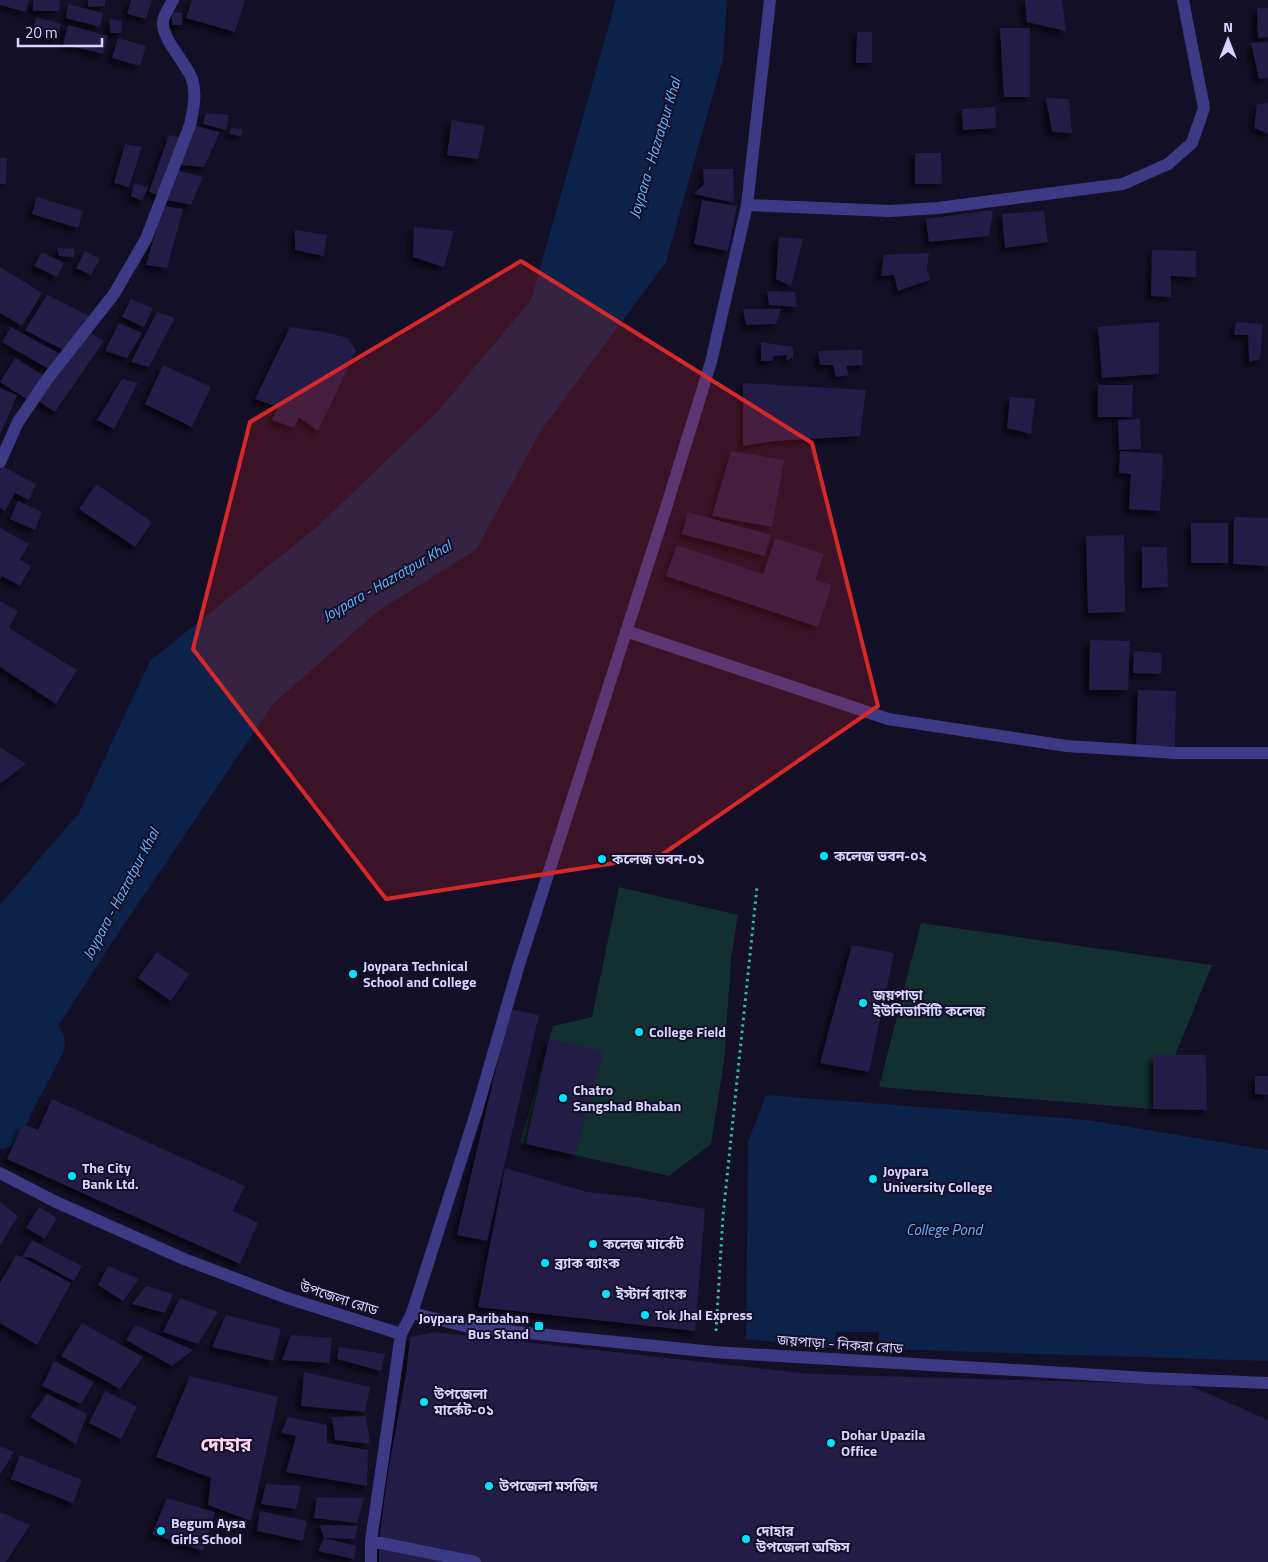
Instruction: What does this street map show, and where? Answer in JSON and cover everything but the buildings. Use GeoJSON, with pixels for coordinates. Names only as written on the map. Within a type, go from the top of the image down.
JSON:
{"type":"FeatureCollection","features":[{"type":"Feature","properties":{"kind":"street"},"geometry":{"type":"LineString","coordinates":[[0,462],[18,422],[48,378],[114,294],[146,239],[190,125],[194,105],[192,80],[167,38],[164,29],[163,20],[173,0]]}},
{"type":"Feature","properties":{"kind":"street"},"geometry":{"type":"LineString","coordinates":[[371,1562],[371,1541],[402,1334],[412,1313],[476,1113],[518,968],[711,362],[747,205],[770,0]]}},
{"type":"Feature","properties":{"kind":"street"},"geometry":{"type":"LineString","coordinates":[[747,205],[890,211],[938,208],[1123,184],[1168,164],[1192,143],[1204,108],[1183,0]]}},
{"type":"Feature","properties":{"kind":"street"},"geometry":{"type":"LineString","coordinates":[[626,631],[888,719],[1067,746],[1176,753],[1268,753]]}},
{"type":"Feature","properties":{"kind":"street","name":"উপজেলা রোড"},"geometry":{"type":"LineString","coordinates":[[0,1173],[56,1202],[184,1259],[284,1297],[402,1334]]}},
{"type":"Feature","properties":{"kind":"street","name":"জয়পাড়া - নিকরা রোড"},"geometry":{"type":"LineString","coordinates":[[412,1313],[469,1327],[714,1352],[1138,1378],[1268,1383]]}},
{"type":"Feature","properties":{"kind":"street"},"geometry":{"type":"LineString","coordinates":[[371,1541],[475,1562]]}},
{"type":"Feature","properties":{"kind":"path"},"geometry":{"type":"LineString","coordinates":[[714,1352],[723,1216],[758,887]]}},
{"type":"Feature","properties":{"kind":"highlighted area"},"geometry":{"type":"Polygon","coordinates":[[[521,261],[812,443],[878,706],[660,856],[386,899],[193,649],[250,422],[521,261]]]}},
{"type":"Feature","properties":{"kind":"green space","name":"College Field"},"geometry":{"type":"Polygon","coordinates":[[[619,887],[738,915],[731,959],[724,1061],[711,1144],[669,1176],[520,1143],[553,1026],[592,1017],[619,887]]]}},
{"type":"Feature","properties":{"kind":"green space"},"geometry":{"type":"Polygon","coordinates":[[[921,923],[1212,965],[1153,1109],[879,1087],[921,923]]]}},
{"type":"Feature","properties":{"kind":"water"},"geometry":{"type":"Polygon","coordinates":[[[616,0],[727,0],[723,59],[666,262],[540,432],[476,550],[378,611],[273,704],[113,941],[8,1104],[0,1124],[0,905],[79,813],[150,661],[317,527],[438,411],[531,300],[616,0]]]}},
{"type":"Feature","properties":{"kind":"water","name":"College Pond"},"geometry":{"type":"Polygon","coordinates":[[[766,1095],[1088,1120],[1268,1150],[1268,1361],[879,1349],[879,1332],[836,1332],[835,1348],[746,1339],[748,1142],[766,1095]]]}},
{"type":"Feature","properties":{"kind":"waterway","name":"Joypara - Hazratpur Khal"},"geometry":{"type":"LineString","coordinates":[[0,1124],[8,1104],[40,1043]]}},
{"type":"Feature","properties":{"kind":"place","name":"কলেজ ভবন-০২"},"geometry":{"type":"Point","coordinates":[824,856]}},
{"type":"Feature","properties":{"kind":"place","name":"কলেজ ভবন-০১"},"geometry":{"type":"Point","coordinates":[602,859]}},
{"type":"Feature","properties":{"kind":"place","name":"Joypara Technical School and College"},"geometry":{"type":"Point","coordinates":[353,974]}},
{"type":"Feature","properties":{"kind":"place","name":"জয়পাড়া ইউনিভার্সিটি কলেজ"},"geometry":{"type":"Point","coordinates":[863,1003]}},
{"type":"Feature","properties":{"kind":"place","name":"College Field"},"geometry":{"type":"Point","coordinates":[639,1032]}},
{"type":"Feature","properties":{"kind":"place","name":"Chatro Sangshad Bhaban"},"geometry":{"type":"Point","coordinates":[563,1098]}},
{"type":"Feature","properties":{"kind":"place","name":"The City Bank Ltd."},"geometry":{"type":"Point","coordinates":[72,1176]}},
{"type":"Feature","properties":{"kind":"place","name":"Joypara University College"},"geometry":{"type":"Point","coordinates":[873,1179]}},
{"type":"Feature","properties":{"kind":"place","name":"কলেজ মার্কেট"},"geometry":{"type":"Point","coordinates":[593,1244]}},
{"type":"Feature","properties":{"kind":"place","name":"ব্র্যাক ব্যাংক"},"geometry":{"type":"Point","coordinates":[545,1263]}},
{"type":"Feature","properties":{"kind":"place","name":"ইস্টার্ন ব্যাংক"},"geometry":{"type":"Point","coordinates":[606,1294]}},
{"type":"Feature","properties":{"kind":"place","name":"Tok Jhal Express"},"geometry":{"type":"Point","coordinates":[645,1315]}},
{"type":"Feature","properties":{"kind":"place","name":"Joypara Paribahan Bus Stand"},"geometry":{"type":"Point","coordinates":[539,1326]}},
{"type":"Feature","properties":{"kind":"place","name":"উপজেলা মার্কেট-০১"},"geometry":{"type":"Point","coordinates":[424,1402]}},
{"type":"Feature","properties":{"kind":"place","name":"Dohar Upazila Office"},"geometry":{"type":"Point","coordinates":[831,1443]}},
{"type":"Feature","properties":{"kind":"place","name":"উপজেলা মসজিদ"},"geometry":{"type":"Point","coordinates":[489,1486]}},
{"type":"Feature","properties":{"kind":"place","name":"Begum Aysa Girls School"},"geometry":{"type":"Point","coordinates":[161,1531]}},
{"type":"Feature","properties":{"kind":"place","name":"দোহার উপজেলা অফিস"},"geometry":{"type":"Point","coordinates":[746,1539]}},
{"type":"Feature","properties":{"kind":"district","name":"দোহার"},"geometry":{"type":"Point","coordinates":[226,1444]}}]}
